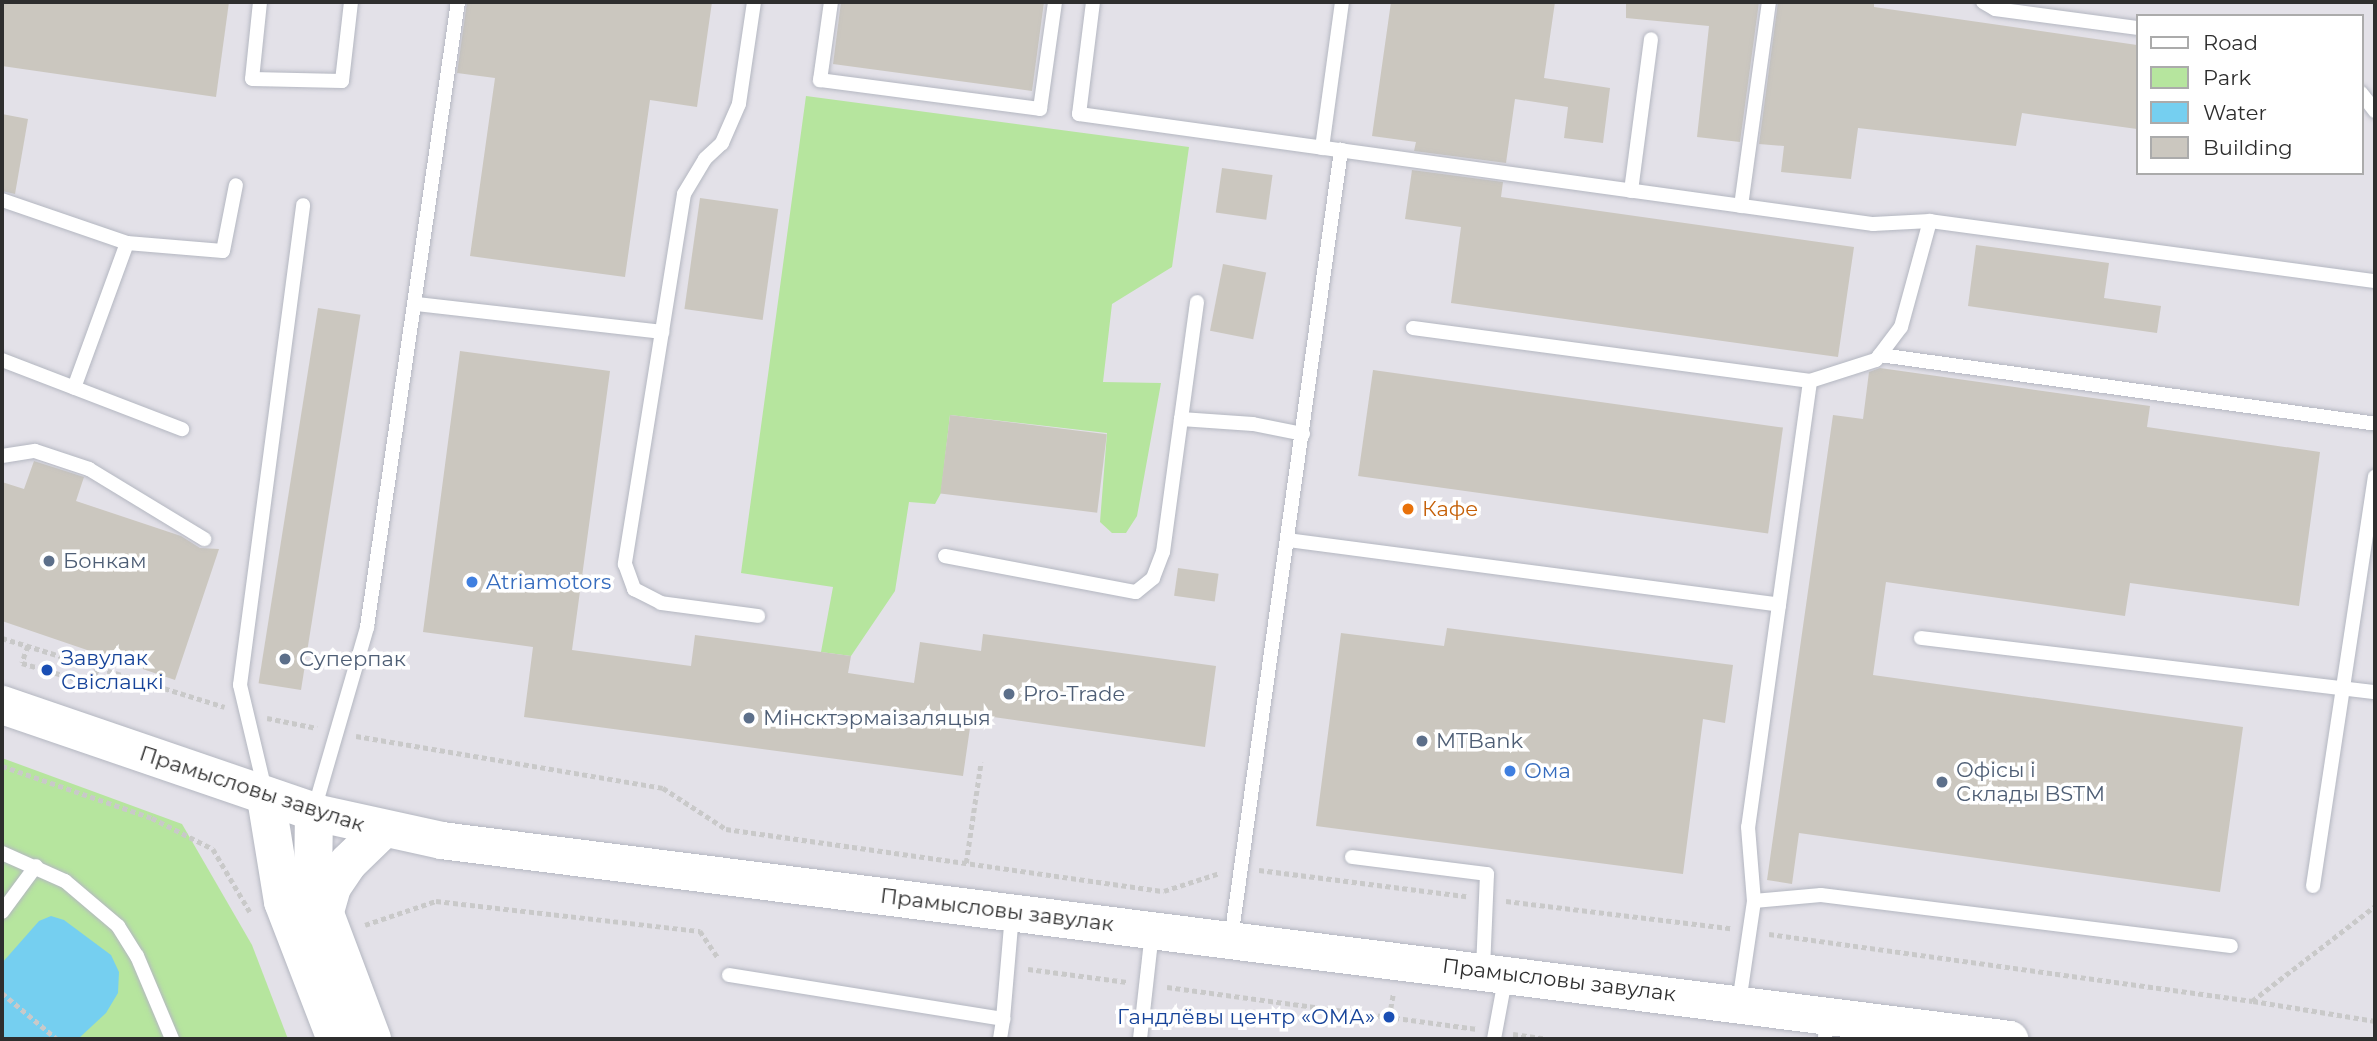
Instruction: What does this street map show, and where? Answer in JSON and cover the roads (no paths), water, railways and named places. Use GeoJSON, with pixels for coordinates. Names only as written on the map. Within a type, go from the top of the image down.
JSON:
{"type":"FeatureCollection","features":[{"type":"Feature","properties":{"kind":"main road","name":"Прамысловы завулак"},"geometry":{"type":"LineString","coordinates":[[2,705],[266,798],[314,812]]}},
{"type":"Feature","properties":{"kind":"main road"},"geometry":{"type":"LineString","coordinates":[[266,798],[283,902],[335,1039]]}},
{"type":"Feature","properties":{"kind":"main road"},"geometry":{"type":"LineString","coordinates":[[314,812],[313,882],[372,1039]]}},
{"type":"Feature","properties":{"kind":"main road"},"geometry":{"type":"LineString","coordinates":[[324,915],[332,887],[348,863],[382,831]]}},
{"type":"Feature","properties":{"kind":"street","name":"Прамысловы завулак"},"geometry":{"type":"LineString","coordinates":[[314,812],[382,831],[1739,1002],[1826,1026],[2009,1039]]}},
{"type":"Feature","properties":{"kind":"lane"},"geometry":{"type":"LineString","coordinates":[[260,2],[252,79],[342,81],[351,2]]}},
{"type":"Feature","properties":{"kind":"lane"},"geometry":{"type":"LineString","coordinates":[[314,812],[340,733],[367,626],[417,304],[458,2]]}},
{"type":"Feature","properties":{"kind":"lane"},"geometry":{"type":"LineString","coordinates":[[754,2],[739,104],[722,143],[705,159],[684,194],[625,564],[634,589],[661,603],[758,616]]}},
{"type":"Feature","properties":{"kind":"lane"},"geometry":{"type":"LineString","coordinates":[[831,2],[820,80],[1040,109],[1055,2]]}},
{"type":"Feature","properties":{"kind":"lane"},"geometry":{"type":"LineString","coordinates":[[1093,2],[1079,114],[1873,224],[1930,221],[2375,281]]}},
{"type":"Feature","properties":{"kind":"lane"},"geometry":{"type":"LineString","coordinates":[[1322,148],[1342,2]]}},
{"type":"Feature","properties":{"kind":"lane"},"geometry":{"type":"LineString","coordinates":[[1741,206],[1769,2]]}},
{"type":"Feature","properties":{"kind":"lane"},"geometry":{"type":"LineString","coordinates":[[1983,2],[1995,9],[2136,28]]}},
{"type":"Feature","properties":{"kind":"lane"},"geometry":{"type":"LineString","coordinates":[[1631,191],[1651,39]]}},
{"type":"Feature","properties":{"kind":"lane"},"geometry":{"type":"LineString","coordinates":[[2363,96],[2375,111]]}},
{"type":"Feature","properties":{"kind":"lane"},"geometry":{"type":"LineString","coordinates":[[1231,939],[1341,150]]}},
{"type":"Feature","properties":{"kind":"lane"},"geometry":{"type":"LineString","coordinates":[[2,200],[127,243],[223,251],[236,185]]}},
{"type":"Feature","properties":{"kind":"lane"},"geometry":{"type":"LineString","coordinates":[[266,798],[249,714],[240,685],[303,205]]}},
{"type":"Feature","properties":{"kind":"lane"},"geometry":{"type":"LineString","coordinates":[[1880,355],[1901,327],[1930,221]]}},
{"type":"Feature","properties":{"kind":"lane"},"geometry":{"type":"LineString","coordinates":[[74,388],[127,243]]}},
{"type":"Feature","properties":{"kind":"lane"},"geometry":{"type":"LineString","coordinates":[[945,556],[1136,592],[1153,578],[1163,552],[1197,302]]}},
{"type":"Feature","properties":{"kind":"lane"},"geometry":{"type":"LineString","coordinates":[[417,304],[662,332]]}},
{"type":"Feature","properties":{"kind":"lane"},"geometry":{"type":"LineString","coordinates":[[1413,328],[1810,381],[1880,355],[2375,424]]}},
{"type":"Feature","properties":{"kind":"lane"},"geometry":{"type":"LineString","coordinates":[[2,360],[182,429]]}},
{"type":"Feature","properties":{"kind":"lane"},"geometry":{"type":"LineString","coordinates":[[1739,1002],[1754,901],[1748,827],[1810,381]]}},
{"type":"Feature","properties":{"kind":"lane"},"geometry":{"type":"LineString","coordinates":[[1181,419],[1253,424],[1303,434]]}},
{"type":"Feature","properties":{"kind":"lane"},"geometry":{"type":"LineString","coordinates":[[2,456],[35,451],[89,469],[204,538]]}},
{"type":"Feature","properties":{"kind":"lane"},"geometry":{"type":"LineString","coordinates":[[2313,887],[2375,477]]}},
{"type":"Feature","properties":{"kind":"lane"},"geometry":{"type":"LineString","coordinates":[[1288,540],[1779,605]]}},
{"type":"Feature","properties":{"kind":"lane"},"geometry":{"type":"LineString","coordinates":[[1921,638],[2375,692]]}},
{"type":"Feature","properties":{"kind":"lane"},"geometry":{"type":"LineString","coordinates":[[2,853],[36,866],[93,901],[118,926],[137,956],[172,1039]]}},
{"type":"Feature","properties":{"kind":"lane"},"geometry":{"type":"LineString","coordinates":[[1352,857],[1487,874],[1485,899],[1494,971],[1494,1035]]}},
{"type":"Feature","properties":{"kind":"lane"},"geometry":{"type":"LineString","coordinates":[[2,912],[36,866]]}},
{"type":"Feature","properties":{"kind":"lane"},"geometry":{"type":"LineString","coordinates":[[1754,901],[1821,895],[2231,946]]}},
{"type":"Feature","properties":{"kind":"lane"},"geometry":{"type":"LineString","coordinates":[[1000,1039],[1012,912]]}},
{"type":"Feature","properties":{"kind":"lane"},"geometry":{"type":"LineString","coordinates":[[1140,1039],[1153,930]]}},
{"type":"Feature","properties":{"kind":"lane"},"geometry":{"type":"LineString","coordinates":[[729,975],[1003,1019]]}},
{"type":"Feature","properties":{"kind":"water"},"geometry":{"type":"Polygon","coordinates":[[[51,916],[64,920],[111,955],[119,972],[118,993],[106,1013],[78,1039],[2,1039],[2,963],[39,921],[51,916]]]}},
{"type":"Feature","properties":{"kind":"place","name":"Кафе"},"geometry":{"type":"Point","coordinates":[1408,509]}},
{"type":"Feature","properties":{"kind":"place","name":"Бонкам"},"geometry":{"type":"Point","coordinates":[49,561]}},
{"type":"Feature","properties":{"kind":"place","name":"Atriamotors"},"geometry":{"type":"Point","coordinates":[472,582]}},
{"type":"Feature","properties":{"kind":"place","name":"Суперпак"},"geometry":{"type":"Point","coordinates":[285,659]}},
{"type":"Feature","properties":{"kind":"place","name":"Завулак Свіслацкі"},"geometry":{"type":"Point","coordinates":[47,670]}},
{"type":"Feature","properties":{"kind":"place","name":"Pro-Trade"},"geometry":{"type":"Point","coordinates":[1009,694]}},
{"type":"Feature","properties":{"kind":"place","name":"Мінсктэрмаізаляцыя"},"geometry":{"type":"Point","coordinates":[749,718]}},
{"type":"Feature","properties":{"kind":"place","name":"MTBank"},"geometry":{"type":"Point","coordinates":[1422,741]}},
{"type":"Feature","properties":{"kind":"place","name":"Ома"},"geometry":{"type":"Point","coordinates":[1510,771]}},
{"type":"Feature","properties":{"kind":"place","name":"Офісы і Склады BSTM"},"geometry":{"type":"Point","coordinates":[1942,782]}},
{"type":"Feature","properties":{"kind":"place","name":"Гандлёвы центр «ОМА»"},"geometry":{"type":"Point","coordinates":[1389,1017]}}]}
